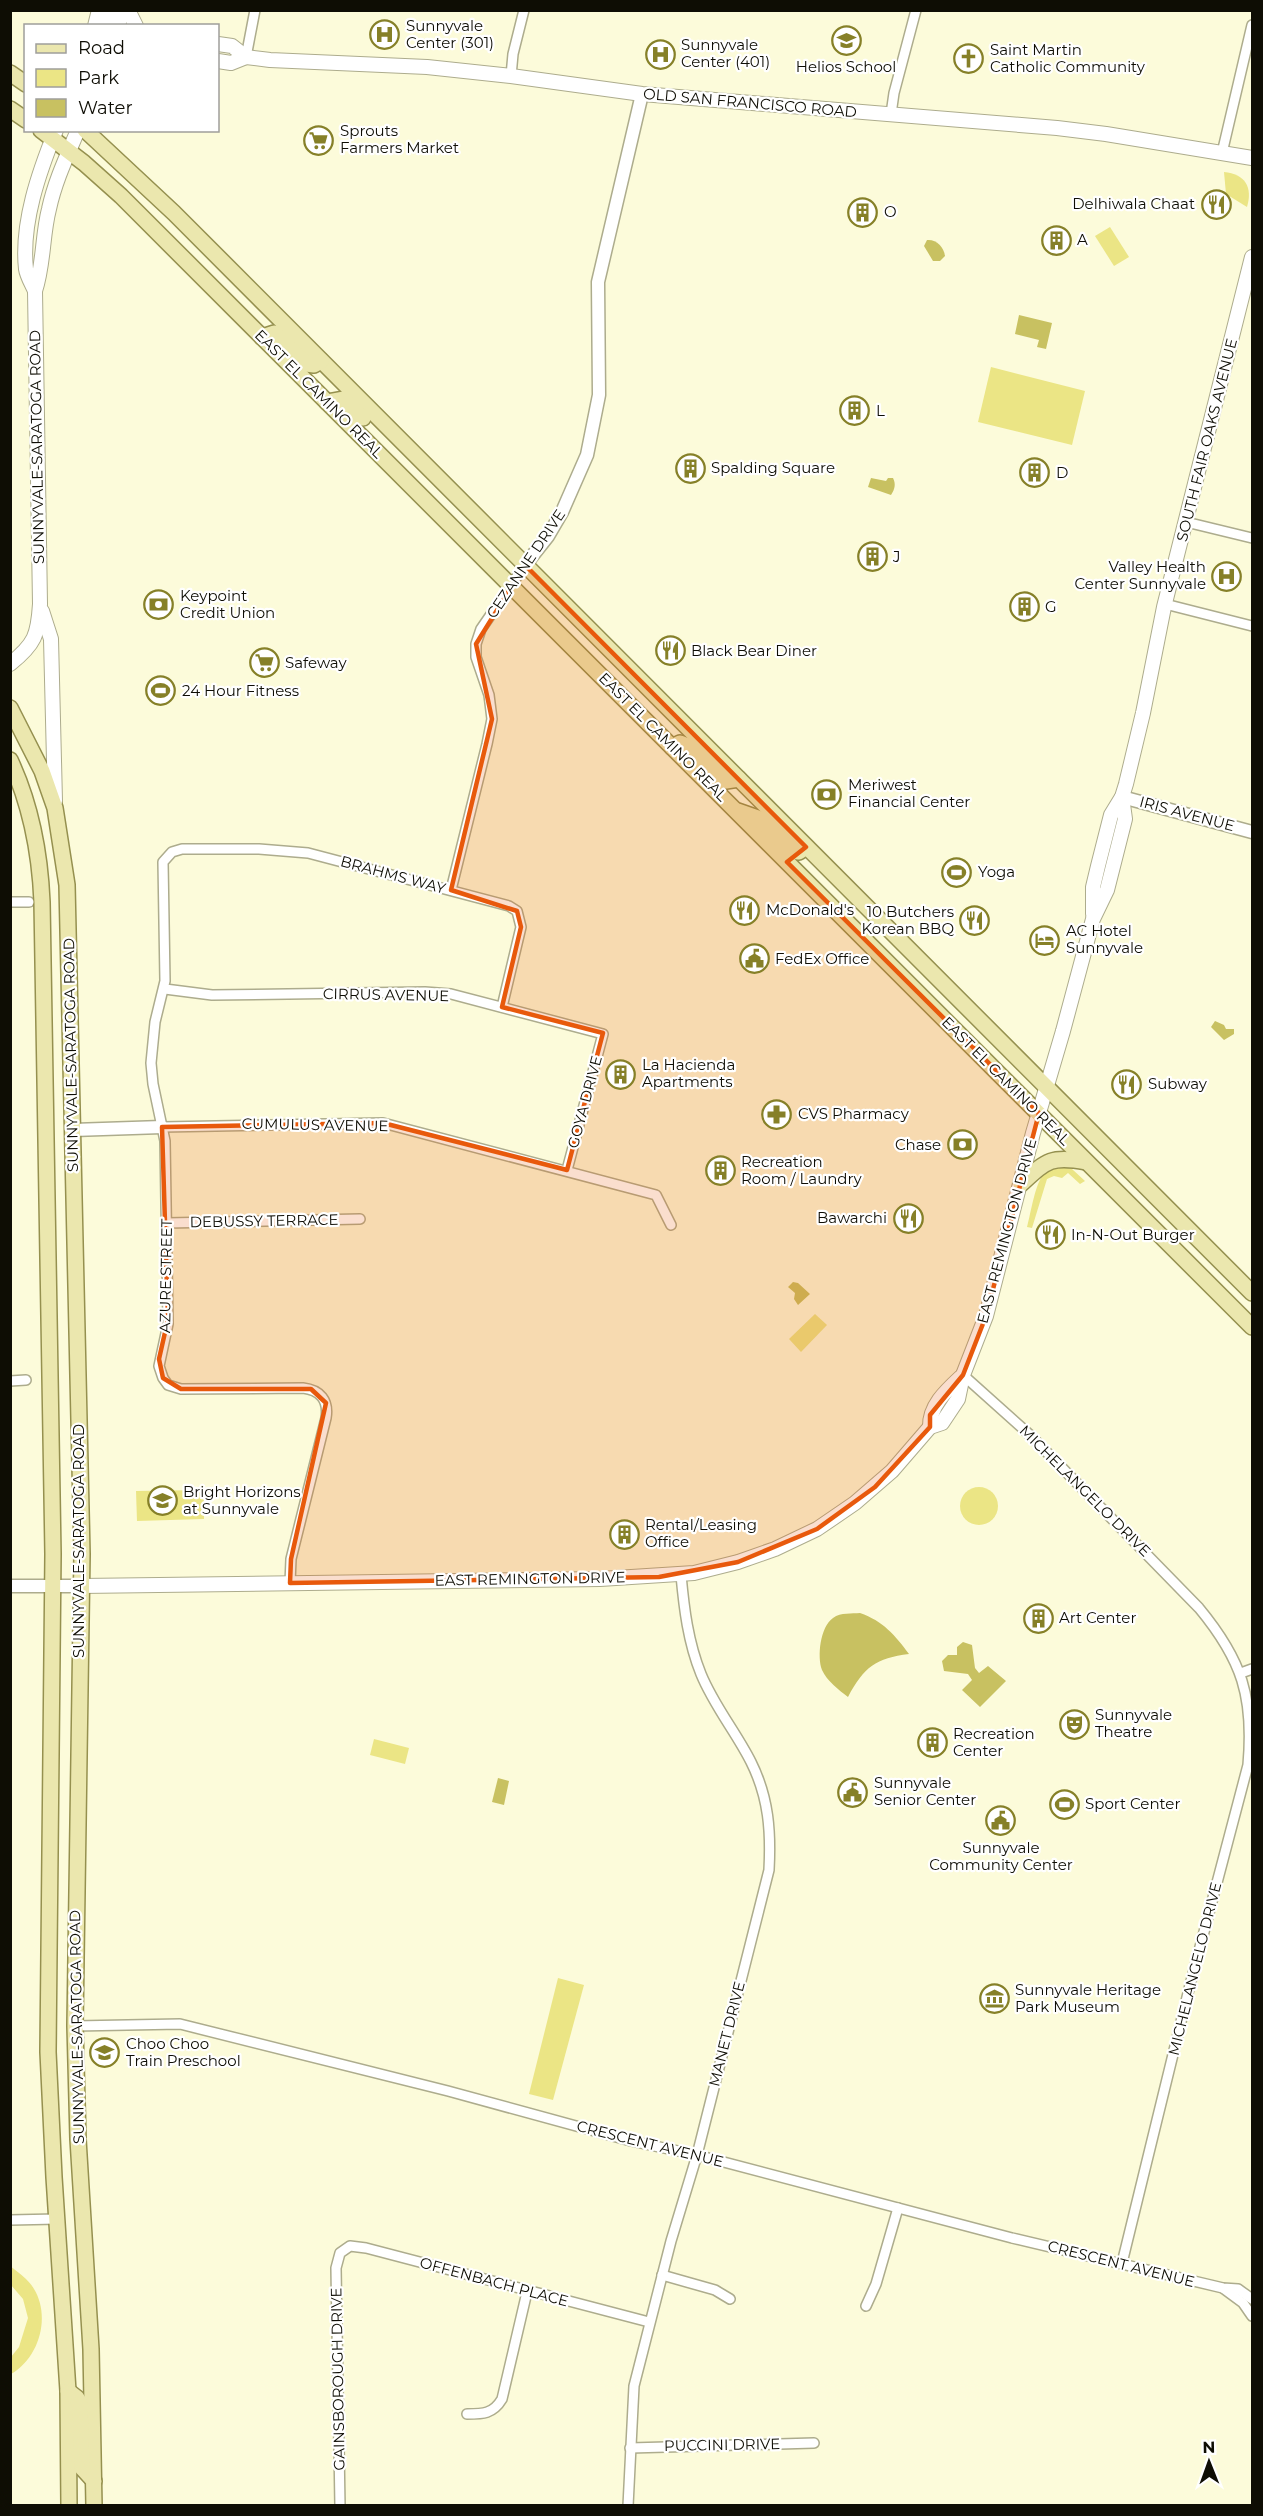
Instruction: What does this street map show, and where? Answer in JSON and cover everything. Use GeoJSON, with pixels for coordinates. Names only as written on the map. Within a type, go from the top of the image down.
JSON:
{"type":"FeatureCollection","features":[{"type":"Feature","properties":{"kind":"main road"},"geometry":{"type":"LineString","coordinates":[[128,10],[135,24]]}},
{"type":"Feature","properties":{"kind":"main road","name":"OLD SAN FRANCISCO ROAD"},"geometry":{"type":"LineString","coordinates":[[219,44],[231,46],[246,57]]}},
{"type":"Feature","properties":{"kind":"main road","name":"OLD SAN FRANCISCO ROAD"},"geometry":{"type":"LineString","coordinates":[[219,61],[231,63],[246,57],[427,68],[511,76],[642,94],[1106,134],[1252,158]]}},
{"type":"Feature","properties":{"kind":"main road"},"geometry":{"type":"LineString","coordinates":[[10,74],[24,83]]}},
{"type":"Feature","properties":{"kind":"main road"},"geometry":{"type":"LineString","coordinates":[[10,110],[24,119]]}},
{"type":"Feature","properties":{"kind":"main road","name":"SUNNYVALE-SARATOGA ROAD"},"geometry":{"type":"LineString","coordinates":[[10,664],[29,649],[39,621],[35,291],[42,271],[49,209],[77,132]]}},
{"type":"Feature","properties":{"kind":"main road","name":"EAST EL CAMINO REAL"},"geometry":{"type":"LineString","coordinates":[[87,132],[149,188],[1252,1293]]}},
{"type":"Feature","properties":{"kind":"main road","name":"EAST EL CAMINO REAL"},"geometry":{"type":"LineString","coordinates":[[50,134],[120,196],[1252,1327]]}},
{"type":"Feature","properties":{"kind":"main road","name":"SUNNYVALE-SARATOGA ROAD"},"geometry":{"type":"LineString","coordinates":[[35,291],[26,271],[28,232],[50,134]]}},
{"type":"Feature","properties":{"kind":"main road","name":"SOUTH FAIR OAKS AVENUE"},"geometry":{"type":"LineString","coordinates":[[1047,1087],[1092,919],[1107,890],[1125,819],[1122,797],[1143,713],[1165,604],[1252,257]]}},
{"type":"Feature","properties":{"kind":"main road"},"geometry":{"type":"LineString","coordinates":[[262,337],[274,333],[306,364],[314,365],[321,361]]}},
{"type":"Feature","properties":{"kind":"main road"},"geometry":{"type":"LineString","coordinates":[[327,402],[343,399],[388,444],[403,445]]}},
{"type":"Feature","properties":{"kind":"main road","name":"SUNNYVALE-SARATOGA ROAD"},"geometry":{"type":"LineString","coordinates":[[40,604],[51,639],[55,808],[67,885],[81,1475],[75,2026],[78,2139],[92,2373],[94,2505]]}},
{"type":"Feature","properties":{"kind":"main road"},"geometry":{"type":"LineString","coordinates":[[10,708],[42,771],[55,808]]}},
{"type":"Feature","properties":{"kind":"main road"},"geometry":{"type":"LineString","coordinates":[[672,747],[680,743],[690,747],[726,781],[739,779]]}},
{"type":"Feature","properties":{"kind":"main road","name":"SUNNYVALE-SARATOGA ROAD"},"geometry":{"type":"LineString","coordinates":[[10,760],[24,795],[37,843],[42,902],[52,1422],[47,1994],[49,2092],[68,2391],[69,2505]]}},
{"type":"Feature","properties":{"kind":"main road"},"geometry":{"type":"LineString","coordinates":[[735,810],[758,818],[792,851],[799,852],[806,847]]}},
{"type":"Feature","properties":{"kind":"main road","name":"EAST REMINGTON DRIVE"},"geometry":{"type":"LineString","coordinates":[[81,1586],[600,1579],[681,1575],[715,1569],[755,1557],[817,1528],[874,1487],[892,1471],[930,1427],[930,1415],[945,1391],[963,1375],[986,1316],[1047,1087]]}},
{"type":"Feature","properties":{"kind":"main road"},"geometry":{"type":"LineString","coordinates":[[1021,1185],[1042,1165],[1053,1159],[1064,1158],[1086,1162]]}},
{"type":"Feature","properties":{"kind":"main road","name":"SUNNYVALE-SARATOGA ROAD"},"geometry":{"type":"LineString","coordinates":[[68,2391],[80,2403],[82,2468],[94,2481]]}},
{"type":"Feature","properties":{"kind":"street"},"geometry":{"type":"LineString","coordinates":[[246,57],[255,10]]}},
{"type":"Feature","properties":{"kind":"street"},"geometry":{"type":"LineString","coordinates":[[511,76],[513,54],[524,10]]}},
{"type":"Feature","properties":{"kind":"street"},"geometry":{"type":"LineString","coordinates":[[891,114],[894,93],[916,10]]}},
{"type":"Feature","properties":{"kind":"street"},"geometry":{"type":"LineString","coordinates":[[1222,153],[1252,25]]}},
{"type":"Feature","properties":{"kind":"street","name":"CEZANNE DRIVE"},"geometry":{"type":"LineString","coordinates":[[451,890],[492,719],[489,695],[476,657],[476,644],[481,629],[548,536],[562,512],[587,454],[599,395],[598,282],[642,94]]}},
{"type":"Feature","properties":{"kind":"street"},"geometry":{"type":"LineString","coordinates":[[1186,522],[1252,538]]}},
{"type":"Feature","properties":{"kind":"street"},"geometry":{"type":"LineString","coordinates":[[1165,604],[1252,626]]}},
{"type":"Feature","properties":{"kind":"street","name":"IRIS AVENUE"},"geometry":{"type":"LineString","coordinates":[[1122,797],[1252,832]]}},
{"type":"Feature","properties":{"kind":"street","name":"BRAHMS WAY"},"geometry":{"type":"LineString","coordinates":[[168,855],[182,849],[284,850],[323,857],[508,906],[517,911],[522,927],[502,1007]]}},
{"type":"Feature","properties":{"kind":"street","name":"AZURE STREET"},"geometry":{"type":"LineString","coordinates":[[168,855],[163,868],[165,989],[155,1022],[151,1063],[165,1142],[168,1330],[159,1366],[168,1385],[181,1389],[303,1388],[321,1394],[326,1402],[326,1418],[291,1560],[290,1583]]}},
{"type":"Feature","properties":{"kind":"street"},"geometry":{"type":"LineString","coordinates":[[10,902],[29,902]]}},
{"type":"Feature","properties":{"kind":"street","name":"CIRRUS AVENUE"},"geometry":{"type":"LineString","coordinates":[[165,989],[212,995],[425,992],[451,994],[603,1034]]}},
{"type":"Feature","properties":{"kind":"street","name":"GOYA DRIVE"},"geometry":{"type":"LineString","coordinates":[[567,1170],[603,1034]]}},
{"type":"Feature","properties":{"kind":"street","name":"CUMULUS AVENUE"},"geometry":{"type":"LineString","coordinates":[[73,1130],[383,1123],[656,1195],[671,1225]]}},
{"type":"Feature","properties":{"kind":"street","name":"DEBUSSY TERRACE"},"geometry":{"type":"LineString","coordinates":[[167,1223],[360,1219]]}},
{"type":"Feature","properties":{"kind":"street","name":"MICHELANGELO DRIVE"},"geometry":{"type":"LineString","coordinates":[[963,1375],[1030,1435],[1199,1608],[1221,1634],[1241,1673],[1249,1701],[1251,1728],[1248,1765],[1190,1985],[1122,2264]]}},
{"type":"Feature","properties":{"kind":"street"},"geometry":{"type":"LineString","coordinates":[[10,1381],[27,1380]]}},
{"type":"Feature","properties":{"kind":"street","name":"MANET DRIVE"},"geometry":{"type":"LineString","coordinates":[[628,2505],[634,2386],[662,2275],[697,2155],[769,1870],[771,1833],[761,1785],[751,1761],[718,1708],[695,1659],[685,1614],[681,1575]]}},
{"type":"Feature","properties":{"kind":"street"},"geometry":{"type":"LineString","coordinates":[[10,1586],[81,1586]]}},
{"type":"Feature","properties":{"kind":"street"},"geometry":{"type":"LineString","coordinates":[[1241,1673],[1252,1669]]}},
{"type":"Feature","properties":{"kind":"street","name":"CRESCENT AVENUE"},"geometry":{"type":"LineString","coordinates":[[75,2026],[180,2024],[898,2208],[1122,2264],[1223,2288],[1238,2289],[1252,2299]]}},
{"type":"Feature","properties":{"kind":"street"},"geometry":{"type":"LineString","coordinates":[[866,2306],[876,2284],[898,2208]]}},
{"type":"Feature","properties":{"kind":"street"},"geometry":{"type":"LineString","coordinates":[[10,2220],[57,2220]]}},
{"type":"Feature","properties":{"kind":"street","name":"OFFENBACH PLACE"},"geometry":{"type":"LineString","coordinates":[[340,2253],[350,2246],[366,2248],[527,2292],[650,2322]]}},
{"type":"Feature","properties":{"kind":"street","name":"GAINSBOROUGH DRIVE"},"geometry":{"type":"LineString","coordinates":[[340,2253],[336,2268],[340,2505]]}},
{"type":"Feature","properties":{"kind":"street"},"geometry":{"type":"LineString","coordinates":[[662,2275],[715,2290],[730,2299]]}},
{"type":"Feature","properties":{"kind":"street","name":"CRESCENT AVENUE"},"geometry":{"type":"LineString","coordinates":[[1223,2288],[1243,2303],[1252,2315]]}},
{"type":"Feature","properties":{"kind":"street"},"geometry":{"type":"LineString","coordinates":[[467,2414],[484,2414],[496,2409],[502,2399],[527,2292]]}},
{"type":"Feature","properties":{"kind":"street","name":"PUCCINI DRIVE"},"geometry":{"type":"LineString","coordinates":[[630,2448],[814,2443]]}},
{"type":"Feature","properties":{"kind":"highlighted area"},"geometry":{"type":"Polygon","coordinates":[[[525,565],[806,847],[787,862],[1039,1113],[986,1316],[963,1375],[930,1415],[930,1427],[875,1487],[817,1529],[738,1562],[659,1577],[290,1583],[291,1559],[326,1403],[311,1389],[181,1389],[163,1378],[159,1359],[168,1319],[162,1127],[383,1123],[567,1170],[603,1033],[502,1007],[521,927],[517,911],[451,890],[492,719],[476,644],[525,565]]]}},
{"type":"Feature","properties":{"kind":"green space"},"geometry":{"type":"Polygon","coordinates":[[[1224,172],[1237,176],[1246,183],[1249,193],[1247,207],[1226,194],[1224,172]]]}},
{"type":"Feature","properties":{"kind":"green space"},"geometry":{"type":"Polygon","coordinates":[[[1110,227],[1129,257],[1114,266],[1095,236],[1110,227]]]}},
{"type":"Feature","properties":{"kind":"green space"},"geometry":{"type":"Polygon","coordinates":[[[991,367],[1085,391],[1072,445],[978,422],[991,367]]]}},
{"type":"Feature","properties":{"kind":"green space"},"geometry":{"type":"Polygon","coordinates":[[[1062,1166],[1072,1169],[1085,1181],[1080,1184],[1068,1173],[1062,1178],[1054,1176],[1047,1179],[1032,1228],[1027,1227],[1041,1178],[1048,1171],[1062,1166]]]}},
{"type":"Feature","properties":{"kind":"green space"},"geometry":{"type":"Polygon","coordinates":[[[815,1314],[827,1325],[801,1352],[789,1339],[815,1314]]]}},
{"type":"Feature","properties":{"kind":"green space"},"geometry":{"type":"Polygon","coordinates":[[[979,1487],[993,1492],[998,1506],[993,1520],[979,1525],[965,1520],[960,1506],[965,1492],[979,1487]]]}},
{"type":"Feature","properties":{"kind":"green space"},"geometry":{"type":"Polygon","coordinates":[[[204,1490],[204,1519],[137,1521],[136,1491],[204,1490]]]}},
{"type":"Feature","properties":{"kind":"green space"},"geometry":{"type":"Polygon","coordinates":[[[374,1739],[409,1748],[405,1764],[370,1755],[374,1739]]]}},
{"type":"Feature","properties":{"kind":"green space"},"geometry":{"type":"Polygon","coordinates":[[[558,1978],[584,1985],[553,2100],[529,2094],[558,1978]]]}},
{"type":"Feature","properties":{"kind":"green space"},"geometry":{"type":"Polygon","coordinates":[[[10,2266],[32,2286],[42,2312],[42,2324],[35,2347],[21,2367],[11,2374],[11,2357],[19,2347],[28,2318],[23,2299],[11,2285],[10,2266]]]}},
{"type":"Feature","properties":{"kind":"water"},"geometry":{"type":"Polygon","coordinates":[[[927,240],[936,242],[943,250],[945,256],[940,261],[933,261],[924,246],[927,240]]]}},
{"type":"Feature","properties":{"kind":"water"},"geometry":{"type":"Polygon","coordinates":[[[1019,315],[1052,323],[1046,349],[1037,347],[1039,340],[1015,334],[1019,315]]]}},
{"type":"Feature","properties":{"kind":"water"},"geometry":{"type":"Polygon","coordinates":[[[871,478],[886,481],[888,478],[893,478],[895,487],[891,495],[868,487],[871,478]]]}},
{"type":"Feature","properties":{"kind":"water"},"geometry":{"type":"Polygon","coordinates":[[[1215,1021],[1224,1025],[1226,1029],[1234,1029],[1234,1034],[1224,1040],[1211,1027],[1215,1021]]]}},
{"type":"Feature","properties":{"kind":"water"},"geometry":{"type":"Polygon","coordinates":[[[793,1282],[798,1283],[810,1294],[798,1305],[794,1299],[795,1293],[788,1287],[793,1282]]]}},
{"type":"Feature","properties":{"kind":"water"},"geometry":{"type":"Polygon","coordinates":[[[860,1613],[888,1629],[909,1654],[879,1661],[866,1671],[848,1697],[830,1682],[822,1670],[820,1658],[822,1635],[829,1622],[836,1616],[860,1613]]]}},
{"type":"Feature","properties":{"kind":"water"},"geometry":{"type":"Polygon","coordinates":[[[963,1642],[972,1645],[975,1668],[979,1673],[988,1666],[1006,1681],[980,1707],[962,1690],[972,1680],[968,1674],[944,1671],[942,1661],[948,1655],[957,1655],[957,1647],[963,1642]]]}},
{"type":"Feature","properties":{"kind":"water"},"geometry":{"type":"Polygon","coordinates":[[[498,1778],[509,1781],[504,1805],[492,1802],[498,1778]]]}},
{"type":"Feature","properties":{"kind":"place","name":"Sunnyvale Center (301)"},"geometry":{"type":"Point","coordinates":[385,35]}},
{"type":"Feature","properties":{"kind":"place","name":"Helios School"},"geometry":{"type":"Point","coordinates":[846,40]}},
{"type":"Feature","properties":{"kind":"place","name":"Sunnyvale Center (401)"},"geometry":{"type":"Point","coordinates":[660,54]}},
{"type":"Feature","properties":{"kind":"place","name":"Saint Martin Catholic Community"},"geometry":{"type":"Point","coordinates":[969,59]}},
{"type":"Feature","properties":{"kind":"place","name":"Sprouts Farmers Market"},"geometry":{"type":"Point","coordinates":[319,140]}},
{"type":"Feature","properties":{"kind":"place","name":"Delhiwala Chaat"},"geometry":{"type":"Point","coordinates":[1216,204]}},
{"type":"Feature","properties":{"kind":"place","name":"O"},"geometry":{"type":"Point","coordinates":[863,212]}},
{"type":"Feature","properties":{"kind":"place","name":"A"},"geometry":{"type":"Point","coordinates":[1056,240]}},
{"type":"Feature","properties":{"kind":"place","name":"L"},"geometry":{"type":"Point","coordinates":[855,411]}},
{"type":"Feature","properties":{"kind":"place","name":"Spalding Square"},"geometry":{"type":"Point","coordinates":[690,468]}},
{"type":"Feature","properties":{"kind":"place","name":"D"},"geometry":{"type":"Point","coordinates":[1035,473]}},
{"type":"Feature","properties":{"kind":"place","name":"J"},"geometry":{"type":"Point","coordinates":[872,557]}},
{"type":"Feature","properties":{"kind":"place","name":"Valley Health Center Sunnyvale"},"geometry":{"type":"Point","coordinates":[1227,576]}},
{"type":"Feature","properties":{"kind":"place","name":"Keypoint Credit Union"},"geometry":{"type":"Point","coordinates":[159,605]}},
{"type":"Feature","properties":{"kind":"place","name":"G"},"geometry":{"type":"Point","coordinates":[1024,607]}},
{"type":"Feature","properties":{"kind":"place","name":"Black Bear Diner"},"geometry":{"type":"Point","coordinates":[670,651]}},
{"type":"Feature","properties":{"kind":"place","name":"Safeway"},"geometry":{"type":"Point","coordinates":[264,663]}},
{"type":"Feature","properties":{"kind":"place","name":"24 Hour Fitness"},"geometry":{"type":"Point","coordinates":[161,691]}},
{"type":"Feature","properties":{"kind":"place","name":"Meriwest Financial Center"},"geometry":{"type":"Point","coordinates":[827,794]}},
{"type":"Feature","properties":{"kind":"place","name":"Yoga"},"geometry":{"type":"Point","coordinates":[957,872]}},
{"type":"Feature","properties":{"kind":"place","name":"McDonald's"},"geometry":{"type":"Point","coordinates":[745,910]}},
{"type":"Feature","properties":{"kind":"place","name":"10 Butchers Korean BBQ"},"geometry":{"type":"Point","coordinates":[975,921]}},
{"type":"Feature","properties":{"kind":"place","name":"AC Hotel Sunnyvale"},"geometry":{"type":"Point","coordinates":[1045,940]}},
{"type":"Feature","properties":{"kind":"place","name":"FedEx Office"},"geometry":{"type":"Point","coordinates":[754,959]}},
{"type":"Feature","properties":{"kind":"place","name":"La Hacienda Apartments"},"geometry":{"type":"Point","coordinates":[621,1074]}},
{"type":"Feature","properties":{"kind":"place","name":"Subway"},"geometry":{"type":"Point","coordinates":[1127,1084]}},
{"type":"Feature","properties":{"kind":"place","name":"CVS Pharmacy"},"geometry":{"type":"Point","coordinates":[777,1114]}},
{"type":"Feature","properties":{"kind":"place","name":"Chase"},"geometry":{"type":"Point","coordinates":[962,1145]}},
{"type":"Feature","properties":{"kind":"place","name":"Recreation Room / Laundry"},"geometry":{"type":"Point","coordinates":[720,1171]}},
{"type":"Feature","properties":{"kind":"place","name":"Bawarchi"},"geometry":{"type":"Point","coordinates":[908,1218]}},
{"type":"Feature","properties":{"kind":"place","name":"In-N-Out Burger"},"geometry":{"type":"Point","coordinates":[1050,1235]}},
{"type":"Feature","properties":{"kind":"place","name":"Bright Horizons at Sunnyvale"},"geometry":{"type":"Point","coordinates":[162,1501]}},
{"type":"Feature","properties":{"kind":"place","name":"Rental/Leasing Office"},"geometry":{"type":"Point","coordinates":[624,1534]}},
{"type":"Feature","properties":{"kind":"place","name":"Art Center"},"geometry":{"type":"Point","coordinates":[1038,1618]}},
{"type":"Feature","properties":{"kind":"place","name":"Sunnyvale Theatre"},"geometry":{"type":"Point","coordinates":[1074,1724]}},
{"type":"Feature","properties":{"kind":"place","name":"Recreation Center"},"geometry":{"type":"Point","coordinates":[932,1743]}},
{"type":"Feature","properties":{"kind":"place","name":"Sunnyvale Senior Center"},"geometry":{"type":"Point","coordinates":[853,1792]}},
{"type":"Feature","properties":{"kind":"place","name":"Sport Center"},"geometry":{"type":"Point","coordinates":[1064,1804]}},
{"type":"Feature","properties":{"kind":"place","name":"Sunnyvale Community Center"},"geometry":{"type":"Point","coordinates":[1001,1821]}},
{"type":"Feature","properties":{"kind":"place","name":"Sunnyvale Heritage Park Museum"},"geometry":{"type":"Point","coordinates":[994,1999]}},
{"type":"Feature","properties":{"kind":"place","name":"Choo Choo Train Preschool"},"geometry":{"type":"Point","coordinates":[105,2053]}}]}
